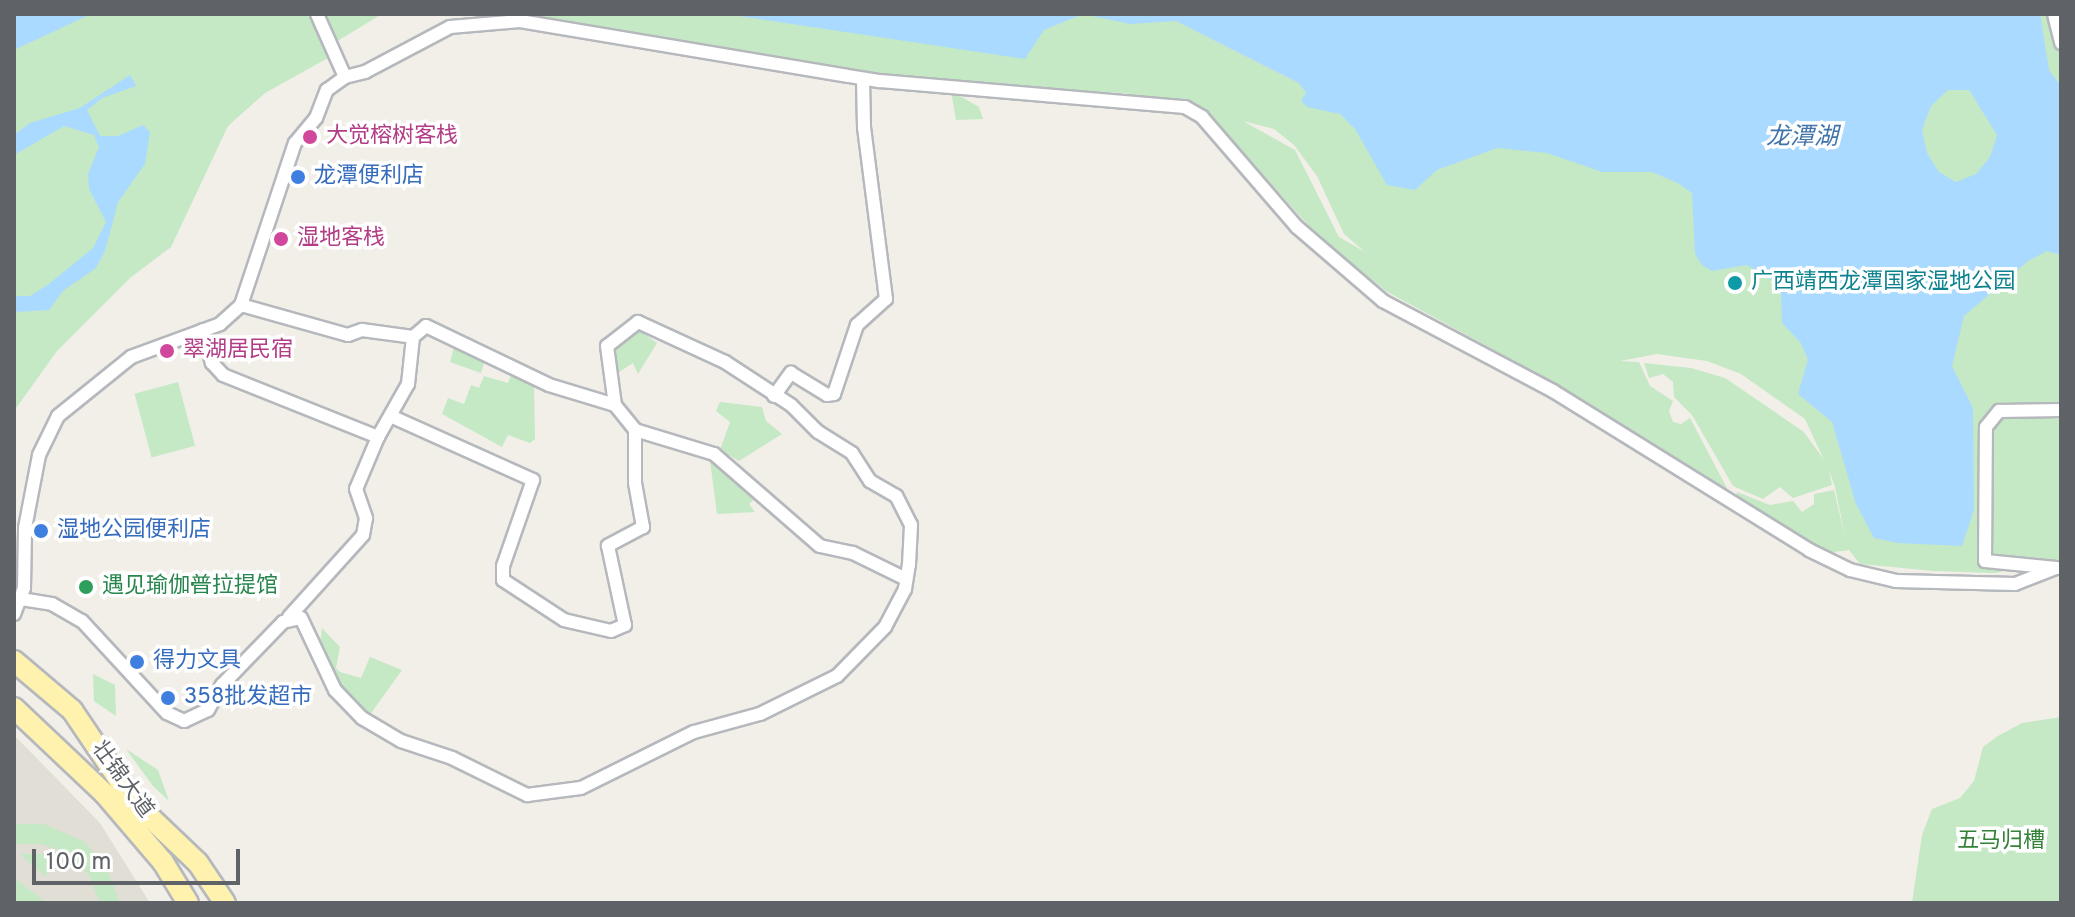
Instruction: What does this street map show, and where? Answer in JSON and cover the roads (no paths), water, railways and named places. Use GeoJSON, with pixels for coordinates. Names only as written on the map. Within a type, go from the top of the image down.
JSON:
{"type":"FeatureCollection","features":[{"type":"Feature","properties":{"kind":"main road","name":"壮锦大道"},"geometry":{"type":"LineString","coordinates":[[14,661],[72,710],[134,802],[198,863],[225,903]]}},
{"type":"Feature","properties":{"kind":"main road","name":"壮锦大道"},"geometry":{"type":"LineString","coordinates":[[14,708],[104,793],[163,862],[188,903]]}},
{"type":"Feature","properties":{"kind":"street"},"geometry":{"type":"LineString","coordinates":[[317,14],[345,77]]}},
{"type":"Feature","properties":{"kind":"street"},"geometry":{"type":"LineString","coordinates":[[2054,14],[2061,43]]}},
{"type":"Feature","properties":{"kind":"street"},"geometry":{"type":"LineString","coordinates":[[14,614],[21,599],[36,466],[58,416],[131,357],[220,324],[241,305],[295,143],[316,118],[327,90],[345,77],[365,72],[450,27],[520,21],[863,79],[1185,107],[1202,117],[1297,227],[1383,301],[1553,391],[1809,550],[1850,570],[1933,585],[2015,584],[2058,568]]}},
{"type":"Feature","properties":{"kind":"street"},"geometry":{"type":"LineString","coordinates":[[774,396],[791,373],[827,395],[834,394],[857,325],[886,299],[864,127],[863,79]]}},
{"type":"Feature","properties":{"kind":"street"},"geometry":{"type":"LineString","coordinates":[[241,305],[342,334],[362,330],[413,337]]}},
{"type":"Feature","properties":{"kind":"street"},"geometry":{"type":"LineString","coordinates":[[289,617],[307,622],[329,680],[357,714],[401,741],[452,758],[507,788],[548,795],[606,779],[694,732],[760,714],[837,676],[885,627],[906,579],[912,534],[900,501],[867,478],[847,450],[774,396],[725,362],[643,322],[607,346],[615,405],[635,430],[714,454],[820,546],[853,553],[906,579]]}},
{"type":"Feature","properties":{"kind":"street"},"geometry":{"type":"LineString","coordinates":[[21,599],[52,604],[82,621],[167,713],[184,721],[208,710],[222,685],[363,535],[366,518],[356,489],[378,437],[393,417],[408,384],[413,337],[421,326],[436,329],[549,385],[615,405]]}},
{"type":"Feature","properties":{"kind":"street"},"geometry":{"type":"LineString","coordinates":[[203,330],[212,363],[223,375],[378,437]]}},
{"type":"Feature","properties":{"kind":"street"},"geometry":{"type":"LineString","coordinates":[[2058,568],[1985,561],[1986,427],[1999,411],[2061,410]]}},
{"type":"Feature","properties":{"kind":"street"},"geometry":{"type":"LineString","coordinates":[[393,417],[531,477],[535,484],[517,520],[503,566],[503,580],[564,620],[611,631],[623,628],[627,616],[608,546],[643,527],[635,483],[635,430]]}},
{"type":"Feature","properties":{"kind":"water"},"geometry":{"type":"Polygon","coordinates":[[[14,14],[91,14],[14,50],[14,14]]]}},
{"type":"Feature","properties":{"kind":"water"},"geometry":{"type":"Polygon","coordinates":[[[726,14],[1083,14],[1044,30],[1025,59],[726,14]]]}},
{"type":"Feature","properties":{"kind":"water","name":"龙潭湖"},"geometry":{"type":"Polygon","coordinates":[[[1083,14],[2040,14],[2049,70],[2061,86],[2061,255],[2047,251],[2028,261],[1964,316],[1952,366],[1973,408],[1974,510],[1962,546],[1898,543],[1874,538],[1856,504],[1832,422],[1798,394],[1808,360],[1801,343],[1782,323],[1781,295],[1773,281],[1747,265],[1712,271],[1702,265],[1695,254],[1692,193],[1678,183],[1652,172],[1602,172],[1547,153],[1497,148],[1437,170],[1415,190],[1387,185],[1355,129],[1340,114],[1307,107],[1301,101],[1306,93],[1299,83],[1176,21],[1130,24],[1083,14]],[[1948,90],[1931,106],[1922,130],[1927,153],[1939,172],[1956,182],[1976,174],[1990,157],[1997,135],[1969,90],[1948,90]]]}},
{"type":"Feature","properties":{"kind":"water"},"geometry":{"type":"Polygon","coordinates":[[[130,75],[136,86],[102,98],[87,110],[100,136],[118,136],[143,125],[150,132],[145,164],[118,202],[105,251],[96,268],[63,291],[49,310],[14,312],[14,296],[30,296],[49,284],[93,248],[106,222],[89,189],[88,174],[99,147],[94,135],[64,126],[14,155],[14,135],[30,123],[80,108],[130,75]]]}},
{"type":"Feature","properties":{"kind":"place","name":"大觉榕树客栈"},"geometry":{"type":"Point","coordinates":[310,137]}},
{"type":"Feature","properties":{"kind":"place","name":"龙潭便利店"},"geometry":{"type":"Point","coordinates":[298,177]}},
{"type":"Feature","properties":{"kind":"place","name":"湿地客栈"},"geometry":{"type":"Point","coordinates":[281,239]}},
{"type":"Feature","properties":{"kind":"place","name":"广西靖西龙潭国家湿地公园"},"geometry":{"type":"Point","coordinates":[1735,283]}},
{"type":"Feature","properties":{"kind":"place","name":"翠湖居民宿"},"geometry":{"type":"Point","coordinates":[167,351]}},
{"type":"Feature","properties":{"kind":"place","name":"湿地公园便利店"},"geometry":{"type":"Point","coordinates":[41,531]}},
{"type":"Feature","properties":{"kind":"place","name":"遇见瑜伽·普拉提馆"},"geometry":{"type":"Point","coordinates":[86,587]}},
{"type":"Feature","properties":{"kind":"place","name":"得力文具"},"geometry":{"type":"Point","coordinates":[137,662]}},
{"type":"Feature","properties":{"kind":"place","name":"358批发超市"},"geometry":{"type":"Point","coordinates":[168,698]}},
{"type":"Feature","properties":{"kind":"park label","name":"五马归槽"},"geometry":{"type":"Point","coordinates":[2001,842]}}]}
